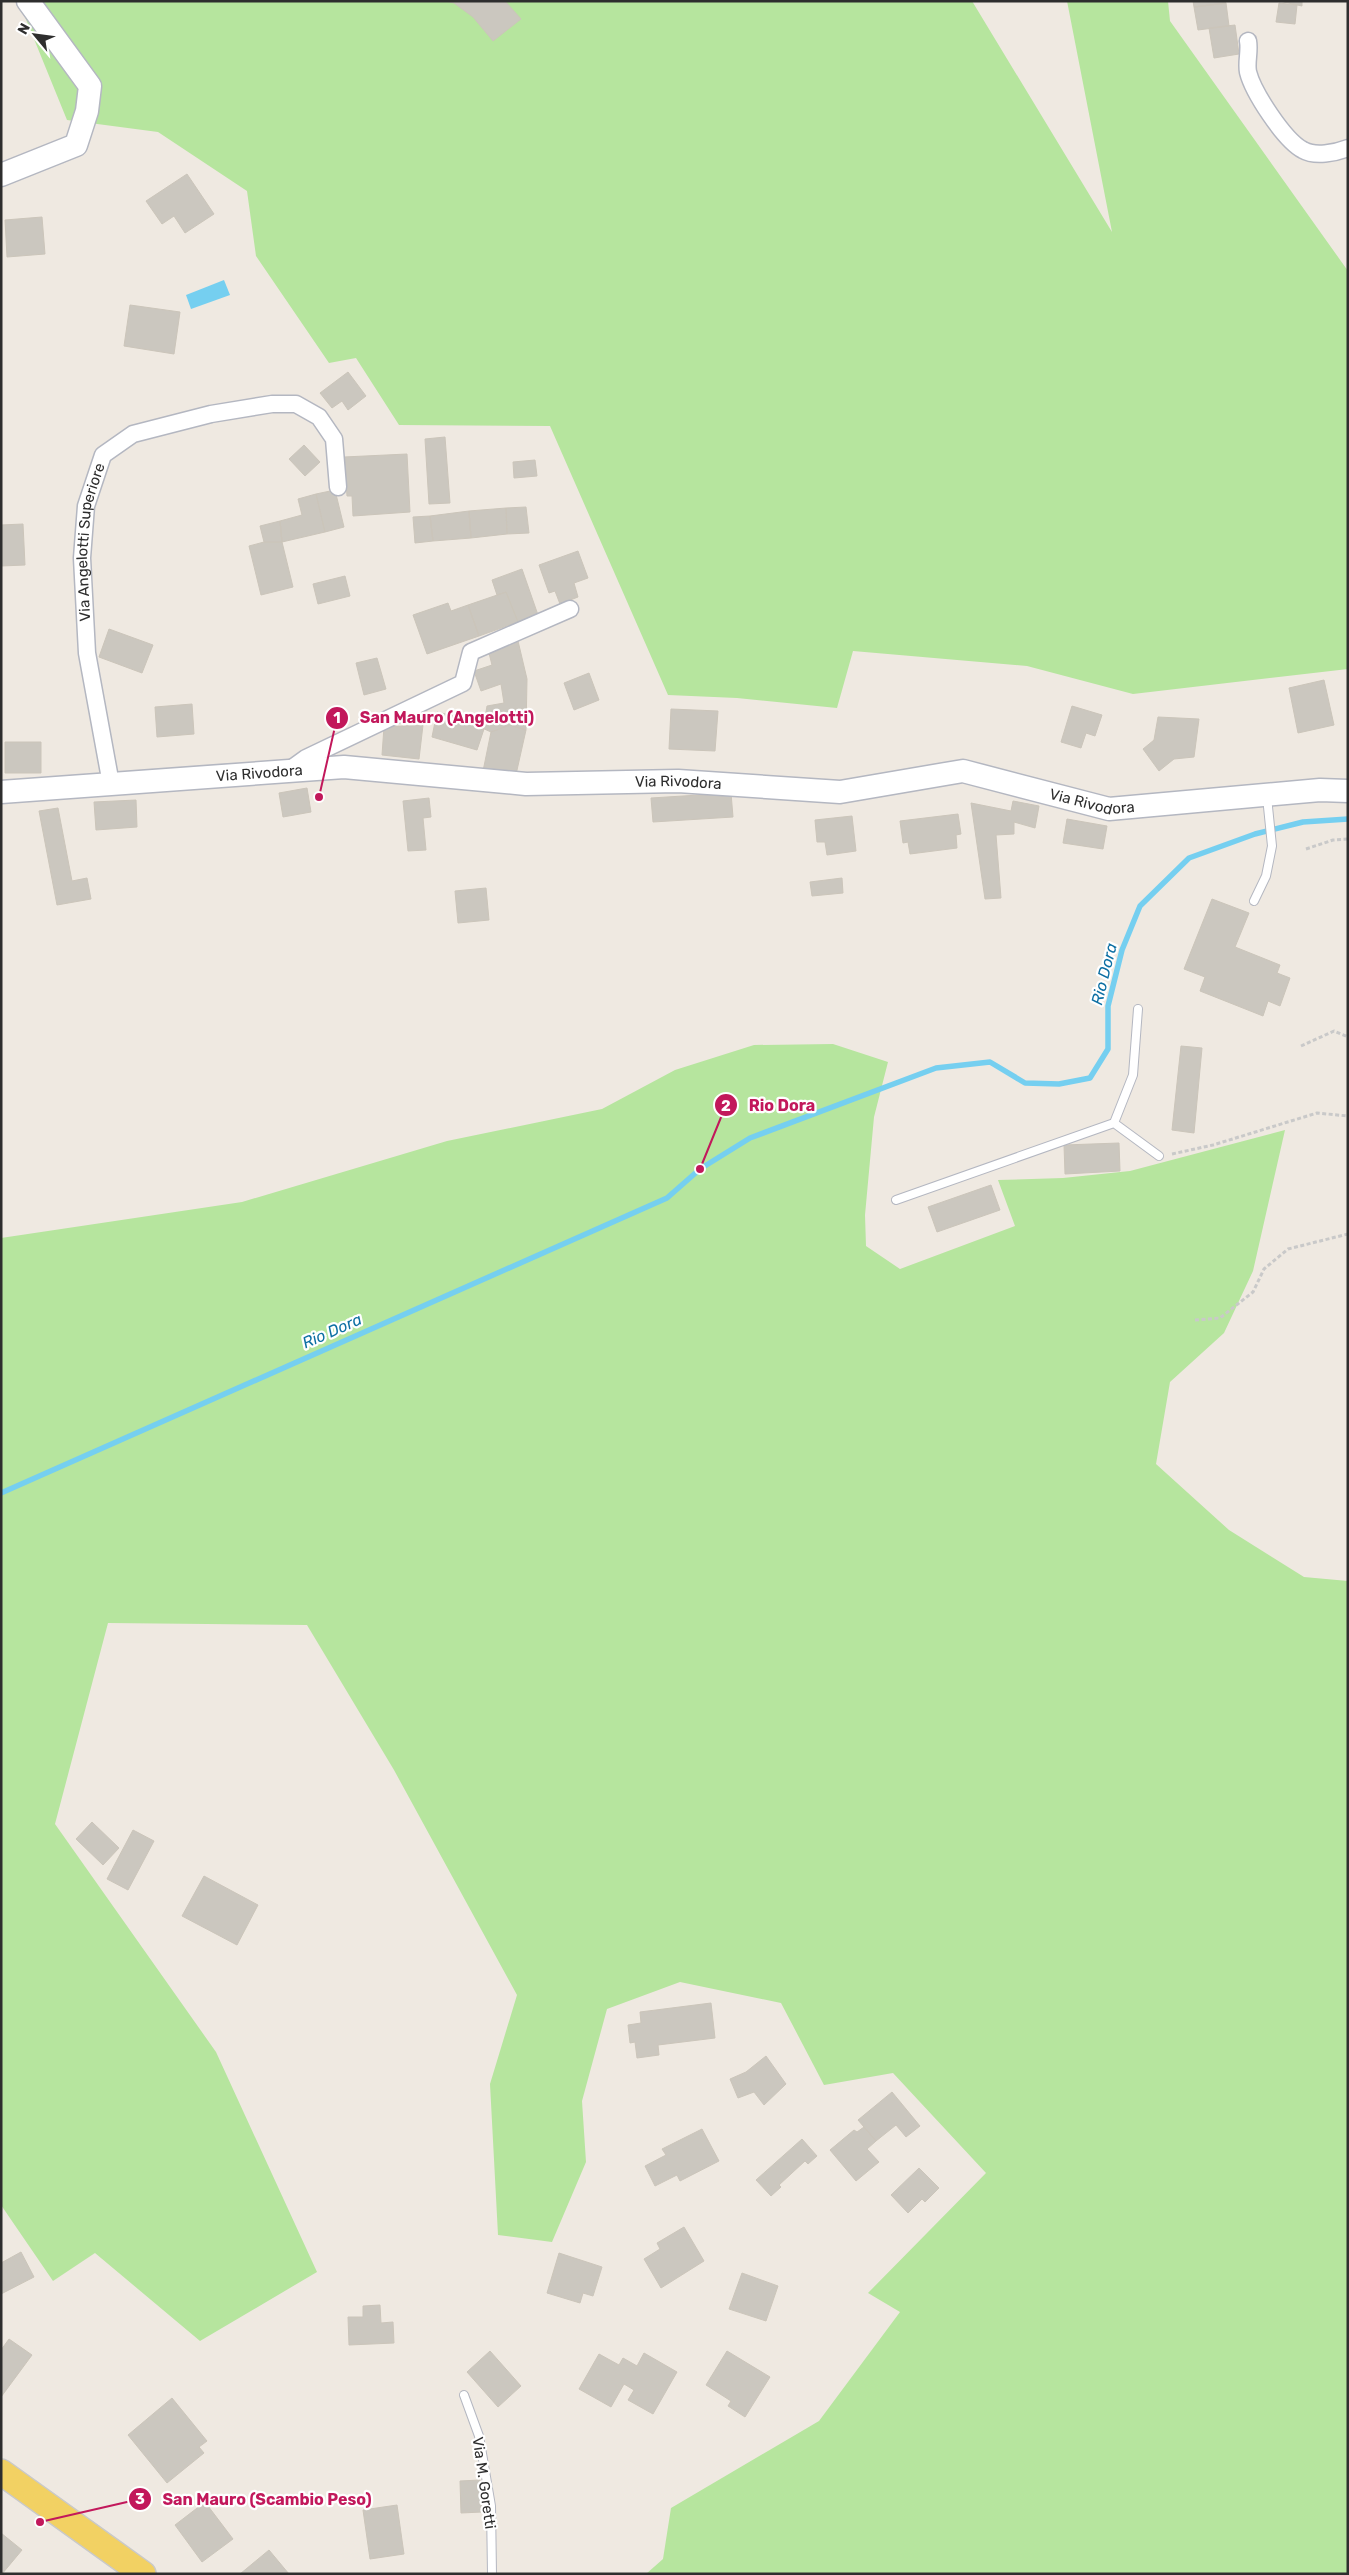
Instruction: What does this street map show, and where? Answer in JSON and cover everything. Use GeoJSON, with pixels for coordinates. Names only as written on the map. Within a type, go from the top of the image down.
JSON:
{"type":"FeatureCollection","features":[{"type":"Feature","properties":{"kind":"main road"},"geometry":{"type":"LineString","coordinates":[[1,2472],[143,2574]]}},
{"type":"Feature","properties":{"kind":"street"},"geometry":{"type":"LineString","coordinates":[[1,175],[76,145],[87,111],[90,86],[28,1]]}},
{"type":"Feature","properties":{"kind":"street"},"geometry":{"type":"LineString","coordinates":[[1248,41],[1250,50],[1248,70],[1258,93],[1289,138],[1303,151],[1320,154],[1348,148]]}},
{"type":"Feature","properties":{"kind":"street","name":"Via Angelotti Superiore"},"geometry":{"type":"LineString","coordinates":[[111,784],[87,653],[82,558],[86,506],[103,454],[133,434],[211,414],[272,404],[296,404],[319,417],[334,439],[338,488]]}},
{"type":"Feature","properties":{"kind":"street"},"geometry":{"type":"LineString","coordinates":[[288,771],[306,758],[464,683],[471,652],[570,609]]}},
{"type":"Feature","properties":{"kind":"street","name":"Via Rivodora"},"geometry":{"type":"LineString","coordinates":[[1,792],[344,767],[526,784],[678,781],[840,792],[963,771],[1110,809],[1320,790],[1348,791]]}},
{"type":"Feature","properties":{"kind":"lane"},"geometry":{"type":"LineString","coordinates":[[1254,901],[1266,876],[1272,846],[1266,795]]}},
{"type":"Feature","properties":{"kind":"lane"},"geometry":{"type":"LineString","coordinates":[[896,1200],[1114,1123],[1133,1074],[1138,1009]]}},
{"type":"Feature","properties":{"kind":"lane"},"geometry":{"type":"LineString","coordinates":[[1114,1123],[1159,1156]]}},
{"type":"Feature","properties":{"kind":"lane","name":"Via M. Goretti"},"geometry":{"type":"LineString","coordinates":[[464,2395],[479,2436],[491,2506],[492,2574]]}},
{"type":"Feature","properties":{"kind":"path"},"geometry":{"type":"LineString","coordinates":[[1306,849],[1333,840],[1348,839]]}},
{"type":"Feature","properties":{"kind":"path"},"geometry":{"type":"LineString","coordinates":[[1301,1046],[1334,1031],[1348,1037]]}},
{"type":"Feature","properties":{"kind":"path"},"geometry":{"type":"LineString","coordinates":[[1159,1156],[1213,1145],[1317,1113],[1348,1116]]}},
{"type":"Feature","properties":{"kind":"path"},"geometry":{"type":"LineString","coordinates":[[1195,1320],[1220,1318],[1253,1292],[1264,1269],[1288,1250],[1348,1234]]}},
{"type":"Feature","properties":{"kind":"green space"},"geometry":{"type":"Polygon","coordinates":[[[24,1],[972,1],[1112,232],[1067,1],[1168,1],[1170,21],[1348,271],[1348,669],[1133,694],[1027,666],[853,651],[837,708],[737,698],[668,695],[550,426],[399,425],[356,358],[329,363],[256,256],[247,191],[158,132],[67,120],[23,12],[24,1]]]}},
{"type":"Feature","properties":{"kind":"green space"},"geometry":{"type":"Polygon","coordinates":[[[833,1044],[888,1062],[874,1117],[865,1215],[866,1246],[900,1269],[1015,1226],[998,1180],[1063,1178],[1130,1171],[1285,1130],[1253,1271],[1224,1333],[1170,1382],[1156,1464],[1229,1530],[1304,1577],[1348,1581],[1348,2574],[646,2574],[663,2559],[671,2508],[819,2421],[900,2312],[868,2293],[986,2173],[893,2073],[824,2085],[781,2003],[680,1982],[607,2009],[582,2101],[586,2162],[552,2242],[498,2235],[490,2084],[517,1995],[394,1770],[307,1625],[108,1623],[55,1824],[216,2052],[317,2272],[200,2341],[95,2253],[53,2281],[1,2205],[1,1238],[242,1202],[447,1141],[602,1109],[675,1070],[754,1045],[833,1044]]]}},
{"type":"Feature","properties":{"kind":"water"},"geometry":{"type":"Polygon","coordinates":[[[224,280],[230,295],[191,309],[186,295],[224,280]]]}},
{"type":"Feature","properties":{"kind":"building"},"geometry":{"type":"Polygon","coordinates":[[[446,1],[505,1],[521,19],[493,41],[473,17],[454,3],[446,1]]]}},
{"type":"Feature","properties":{"kind":"building"},"geometry":{"type":"Polygon","coordinates":[[[1193,1],[1225,1],[1226,3],[1194,7],[1193,1]]]}},
{"type":"Feature","properties":{"kind":"building"},"geometry":{"type":"Polygon","coordinates":[[[1279,1],[1302,1],[1302,6],[1279,1]]]}},
{"type":"Feature","properties":{"kind":"building"},"geometry":{"type":"Polygon","coordinates":[[[1226,3],[1229,26],[1198,30],[1194,7],[1226,3]]]}},
{"type":"Feature","properties":{"kind":"building"},"geometry":{"type":"Polygon","coordinates":[[[1279,3],[1297,5],[1295,24],[1276,22],[1279,3]]]}},
{"type":"Feature","properties":{"kind":"building"},"geometry":{"type":"Polygon","coordinates":[[[1235,25],[1239,54],[1214,58],[1209,28],[1235,25]]]}},
{"type":"Feature","properties":{"kind":"building"},"geometry":{"type":"Polygon","coordinates":[[[187,174],[214,214],[185,233],[174,216],[162,224],[146,201],[187,174]]]}},
{"type":"Feature","properties":{"kind":"building"},"geometry":{"type":"Polygon","coordinates":[[[42,217],[45,254],[7,257],[5,220],[42,217]]]}},
{"type":"Feature","properties":{"kind":"building"},"geometry":{"type":"Polygon","coordinates":[[[130,305],[180,312],[174,354],[124,346],[130,305]]]}},
{"type":"Feature","properties":{"kind":"building"},"geometry":{"type":"Polygon","coordinates":[[[348,372],[366,396],[348,410],[342,401],[332,408],[320,393],[348,372]]]}},
{"type":"Feature","properties":{"kind":"building"},"geometry":{"type":"Polygon","coordinates":[[[445,437],[450,503],[429,504],[425,439],[445,437]]]}},
{"type":"Feature","properties":{"kind":"building"},"geometry":{"type":"Polygon","coordinates":[[[304,445],[320,462],[305,476],[289,459],[304,445]]]}},
{"type":"Feature","properties":{"kind":"building"},"geometry":{"type":"Polygon","coordinates":[[[407,454],[410,512],[353,516],[352,496],[347,496],[344,457],[407,454]]]}},
{"type":"Feature","properties":{"kind":"building"},"geometry":{"type":"Polygon","coordinates":[[[535,460],[537,476],[514,478],[513,462],[535,460]]]}},
{"type":"Feature","properties":{"kind":"building"},"geometry":{"type":"Polygon","coordinates":[[[335,490],[344,527],[325,532],[316,494],[335,490]]]}},
{"type":"Feature","properties":{"kind":"building"},"geometry":{"type":"Polygon","coordinates":[[[316,494],[325,532],[282,542],[280,521],[302,515],[298,499],[316,494]]]}},
{"type":"Feature","properties":{"kind":"building"},"geometry":{"type":"Polygon","coordinates":[[[526,507],[529,533],[507,534],[506,508],[526,507]]]}},
{"type":"Feature","properties":{"kind":"building"},"geometry":{"type":"Polygon","coordinates":[[[506,508],[507,534],[471,538],[469,511],[506,508]]]}},
{"type":"Feature","properties":{"kind":"building"},"geometry":{"type":"Polygon","coordinates":[[[469,511],[471,538],[433,541],[430,516],[469,511]]]}},
{"type":"Feature","properties":{"kind":"building"},"geometry":{"type":"Polygon","coordinates":[[[430,516],[433,541],[415,543],[413,517],[430,516]]]}},
{"type":"Feature","properties":{"kind":"building"},"geometry":{"type":"Polygon","coordinates":[[[280,521],[282,542],[264,542],[260,526],[280,521]]]}},
{"type":"Feature","properties":{"kind":"building"},"geometry":{"type":"Polygon","coordinates":[[[23,524],[25,565],[1,566],[1,525],[23,524]]]}},
{"type":"Feature","properties":{"kind":"building"},"geometry":{"type":"Polygon","coordinates":[[[264,542],[282,542],[293,587],[261,595],[249,546],[264,542]]]}},
{"type":"Feature","properties":{"kind":"building"},"geometry":{"type":"Polygon","coordinates":[[[578,551],[588,578],[574,583],[578,597],[560,604],[555,591],[549,593],[539,565],[578,551]]]}},
{"type":"Feature","properties":{"kind":"building"},"geometry":{"type":"Polygon","coordinates":[[[522,569],[538,615],[518,622],[506,592],[497,595],[492,580],[522,569]]]}},
{"type":"Feature","properties":{"kind":"building"},"geometry":{"type":"Polygon","coordinates":[[[345,576],[350,596],[318,604],[313,584],[345,576]]]}},
{"type":"Feature","properties":{"kind":"building"},"geometry":{"type":"Polygon","coordinates":[[[506,592],[518,622],[479,636],[468,605],[506,592]]]}},
{"type":"Feature","properties":{"kind":"building"},"geometry":{"type":"Polygon","coordinates":[[[448,603],[451,611],[468,605],[479,636],[427,654],[413,615],[448,603]]]}},
{"type":"Feature","properties":{"kind":"building"},"geometry":{"type":"Polygon","coordinates":[[[109,629],[153,645],[142,673],[99,657],[109,629]]]}},
{"type":"Feature","properties":{"kind":"building"},"geometry":{"type":"Polygon","coordinates":[[[518,641],[527,679],[526,730],[510,725],[491,732],[480,727],[484,723],[487,706],[504,703],[501,684],[481,691],[474,671],[492,665],[489,653],[518,641]]]}},
{"type":"Feature","properties":{"kind":"building"},"geometry":{"type":"Polygon","coordinates":[[[377,658],[386,689],[364,695],[356,663],[377,658]]]}},
{"type":"Feature","properties":{"kind":"building"},"geometry":{"type":"Polygon","coordinates":[[[589,673],[599,700],[574,710],[564,683],[589,673]]]}},
{"type":"Feature","properties":{"kind":"building"},"geometry":{"type":"Polygon","coordinates":[[[1324,680],[1334,725],[1298,733],[1289,688],[1324,680]]]}},
{"type":"Feature","properties":{"kind":"building"},"geometry":{"type":"Polygon","coordinates":[[[192,704],[194,734],[157,737],[155,707],[192,704]]]}},
{"type":"Feature","properties":{"kind":"building"},"geometry":{"type":"Polygon","coordinates":[[[1072,706],[1102,715],[1095,736],[1086,733],[1081,748],[1061,742],[1072,706]]]}},
{"type":"Feature","properties":{"kind":"building"},"geometry":{"type":"Polygon","coordinates":[[[671,709],[718,711],[715,751],[669,749],[671,709]]]}},
{"type":"Feature","properties":{"kind":"building"},"geometry":{"type":"Polygon","coordinates":[[[437,712],[484,723],[480,727],[484,729],[477,750],[432,737],[437,712]]]}},
{"type":"Feature","properties":{"kind":"building"},"geometry":{"type":"Polygon","coordinates":[[[1158,717],[1199,719],[1194,757],[1174,759],[1159,771],[1143,749],[1154,740],[1158,717]]]}},
{"type":"Feature","properties":{"kind":"building"},"geometry":{"type":"Polygon","coordinates":[[[423,725],[419,759],[382,755],[384,727],[423,725]]]}},
{"type":"Feature","properties":{"kind":"building"},"geometry":{"type":"Polygon","coordinates":[[[510,725],[526,730],[515,779],[482,776],[491,732],[510,725]]]}},
{"type":"Feature","properties":{"kind":"building"},"geometry":{"type":"Polygon","coordinates":[[[5,742],[41,742],[41,773],[5,773],[5,742]]]}},
{"type":"Feature","properties":{"kind":"building"},"geometry":{"type":"Polygon","coordinates":[[[307,788],[311,812],[283,817],[279,793],[307,788]]]}},
{"type":"Feature","properties":{"kind":"building"},"geometry":{"type":"Polygon","coordinates":[[[731,793],[733,817],[653,822],[651,798],[731,793]]]}},
{"type":"Feature","properties":{"kind":"building"},"geometry":{"type":"Polygon","coordinates":[[[429,798],[431,817],[423,818],[426,850],[408,851],[403,801],[429,798]]]}},
{"type":"Feature","properties":{"kind":"building"},"geometry":{"type":"Polygon","coordinates":[[[136,800],[137,827],[96,830],[94,802],[136,800]]]}},
{"type":"Feature","properties":{"kind":"building"},"geometry":{"type":"Polygon","coordinates":[[[1013,801],[1039,806],[1035,828],[1014,822],[1014,834],[996,835],[1001,898],[985,899],[971,803],[1011,811],[1013,801]]]}},
{"type":"Feature","properties":{"kind":"building"},"geometry":{"type":"Polygon","coordinates":[[[58,808],[72,881],[87,878],[91,899],[57,905],[39,811],[58,808]]]}},
{"type":"Feature","properties":{"kind":"building"},"geometry":{"type":"Polygon","coordinates":[[[958,814],[961,834],[956,835],[957,848],[910,854],[908,842],[903,843],[900,821],[958,814]]]}},
{"type":"Feature","properties":{"kind":"building"},"geometry":{"type":"Polygon","coordinates":[[[852,816],[856,851],[827,855],[825,842],[817,842],[815,820],[852,816]]]}},
{"type":"Feature","properties":{"kind":"building"},"geometry":{"type":"Polygon","coordinates":[[[1067,819],[1107,826],[1103,849],[1063,843],[1067,819]]]}},
{"type":"Feature","properties":{"kind":"building"},"geometry":{"type":"Polygon","coordinates":[[[842,878],[843,893],[812,896],[810,882],[842,878]]]}},
{"type":"Feature","properties":{"kind":"building"},"geometry":{"type":"Polygon","coordinates":[[[486,888],[489,920],[458,923],[455,891],[486,888]]]}},
{"type":"Feature","properties":{"kind":"building"},"geometry":{"type":"Polygon","coordinates":[[[1212,899],[1249,913],[1235,947],[1280,965],[1277,973],[1290,978],[1280,1006],[1268,1001],[1263,1016],[1200,991],[1205,977],[1184,969],[1212,899]]]}},
{"type":"Feature","properties":{"kind":"building"},"geometry":{"type":"Polygon","coordinates":[[[1181,1046],[1202,1048],[1194,1133],[1172,1130],[1181,1046]]]}},
{"type":"Feature","properties":{"kind":"building"},"geometry":{"type":"Polygon","coordinates":[[[1119,1143],[1120,1171],[1065,1174],[1064,1145],[1119,1143]]]}},
{"type":"Feature","properties":{"kind":"building"},"geometry":{"type":"Polygon","coordinates":[[[991,1185],[1000,1210],[937,1232],[928,1207],[991,1185]]]}},
{"type":"Feature","properties":{"kind":"building"},"geometry":{"type":"Polygon","coordinates":[[[92,1822],[119,1848],[103,1865],[76,1839],[92,1822]]]}},
{"type":"Feature","properties":{"kind":"building"},"geometry":{"type":"Polygon","coordinates":[[[133,1830],[154,1841],[128,1890],[107,1879],[133,1830]]]}},
{"type":"Feature","properties":{"kind":"building"},"geometry":{"type":"Polygon","coordinates":[[[204,1876],[258,1905],[237,1945],[182,1916],[204,1876]]]}},
{"type":"Feature","properties":{"kind":"building"},"geometry":{"type":"Polygon","coordinates":[[[711,2003],[715,2038],[658,2045],[659,2055],[637,2058],[635,2042],[630,2043],[628,2025],[641,2023],[640,2012],[711,2003]]]}},
{"type":"Feature","properties":{"kind":"building"},"geometry":{"type":"Polygon","coordinates":[[[766,2056],[786,2084],[764,2105],[754,2092],[738,2098],[730,2079],[746,2072],[766,2056]]]}},
{"type":"Feature","properties":{"kind":"building"},"geometry":{"type":"Polygon","coordinates":[[[892,2092],[920,2126],[906,2137],[896,2125],[876,2141],[858,2120],[892,2092]]]}},
{"type":"Feature","properties":{"kind":"building"},"geometry":{"type":"Polygon","coordinates":[[[864,2127],[876,2141],[867,2149],[879,2162],[856,2181],[830,2150],[854,2130],[857,2132],[864,2127]]]}},
{"type":"Feature","properties":{"kind":"building"},"geometry":{"type":"Polygon","coordinates":[[[702,2129],[719,2161],[680,2181],[677,2175],[655,2186],[645,2166],[666,2155],[662,2149],[702,2129]]]}},
{"type":"Feature","properties":{"kind":"building"},"geometry":{"type":"Polygon","coordinates":[[[802,2139],[817,2156],[808,2164],[805,2161],[779,2185],[781,2187],[771,2196],[756,2180],[802,2139]]]}},
{"type":"Feature","properties":{"kind":"building"},"geometry":{"type":"Polygon","coordinates":[[[919,2168],[939,2188],[925,2202],[922,2199],[908,2213],[891,2195],[919,2168]]]}},
{"type":"Feature","properties":{"kind":"building"},"geometry":{"type":"Polygon","coordinates":[[[684,2227],[704,2261],[661,2288],[644,2259],[660,2249],[657,2243],[684,2227]]]}},
{"type":"Feature","properties":{"kind":"building"},"geometry":{"type":"Polygon","coordinates":[[[21,2252],[34,2277],[1,2294],[1,2263],[21,2252]]]}},
{"type":"Feature","properties":{"kind":"building"},"geometry":{"type":"Polygon","coordinates":[[[559,2253],[602,2267],[593,2296],[583,2293],[580,2303],[547,2293],[559,2253]]]}},
{"type":"Feature","properties":{"kind":"building"},"geometry":{"type":"Polygon","coordinates":[[[742,2273],[778,2286],[766,2321],[729,2309],[742,2273]]]}},
{"type":"Feature","properties":{"kind":"building"},"geometry":{"type":"Polygon","coordinates":[[[380,2305],[381,2323],[393,2322],[394,2343],[349,2345],[348,2317],[363,2317],[363,2306],[380,2305]]]}},
{"type":"Feature","properties":{"kind":"building"},"geometry":{"type":"Polygon","coordinates":[[[9,2339],[32,2355],[1,2397],[1,2350],[9,2339]]]}},
{"type":"Feature","properties":{"kind":"building"},"geometry":{"type":"Polygon","coordinates":[[[490,2351],[521,2386],[498,2407],[467,2372],[490,2351]]]}},
{"type":"Feature","properties":{"kind":"building"},"geometry":{"type":"Polygon","coordinates":[[[727,2351],[770,2377],[745,2417],[728,2406],[731,2401],[706,2385],[727,2351]]]}},
{"type":"Feature","properties":{"kind":"building"},"geometry":{"type":"Polygon","coordinates":[[[644,2353],[677,2372],[653,2414],[628,2400],[634,2390],[624,2384],[611,2407],[579,2389],[599,2354],[619,2365],[623,2358],[637,2366],[644,2353]]]}},
{"type":"Feature","properties":{"kind":"building"},"geometry":{"type":"Polygon","coordinates":[[[172,2398],[207,2441],[199,2447],[204,2453],[167,2483],[128,2435],[172,2398]]]}},
{"type":"Feature","properties":{"kind":"building"},"geometry":{"type":"Polygon","coordinates":[[[480,2480],[482,2512],[461,2513],[460,2481],[480,2480]]]}},
{"type":"Feature","properties":{"kind":"building"},"geometry":{"type":"Polygon","coordinates":[[[205,2502],[233,2539],[202,2562],[175,2525],[205,2502]]]}},
{"type":"Feature","properties":{"kind":"building"},"geometry":{"type":"Polygon","coordinates":[[[397,2505],[404,2554],[370,2559],[363,2510],[397,2505]]]}},
{"type":"Feature","properties":{"kind":"building"},"geometry":{"type":"Polygon","coordinates":[[[1,2533],[22,2550],[2,2574],[1,2574],[1,2533]]]}},
{"type":"Feature","properties":{"kind":"building"},"geometry":{"type":"Polygon","coordinates":[[[269,2550],[289,2574],[240,2574],[269,2550]]]}},
{"type":"Feature","properties":{"kind":"waterway","name":"Rio Dora"},"geometry":{"type":"LineString","coordinates":[[1,1493],[667,1198],[700,1169],[750,1138],[936,1068],[990,1062],[1025,1083],[1059,1084],[1090,1078],[1108,1049],[1108,1006],[1122,950],[1140,906],[1189,858],[1255,834],[1303,822],[1348,819]]}},
{"type":"Feature","properties":{"kind":"place","name":"San Mauro (Angelotti)"},"geometry":{"type":"Point","coordinates":[319,797]}},
{"type":"Feature","properties":{"kind":"place","name":"Rio Dora"},"geometry":{"type":"Point","coordinates":[700,1169]}},
{"type":"Feature","properties":{"kind":"place","name":"San Mauro (Scambio Peso)"},"geometry":{"type":"Point","coordinates":[40,2522]}}]}
